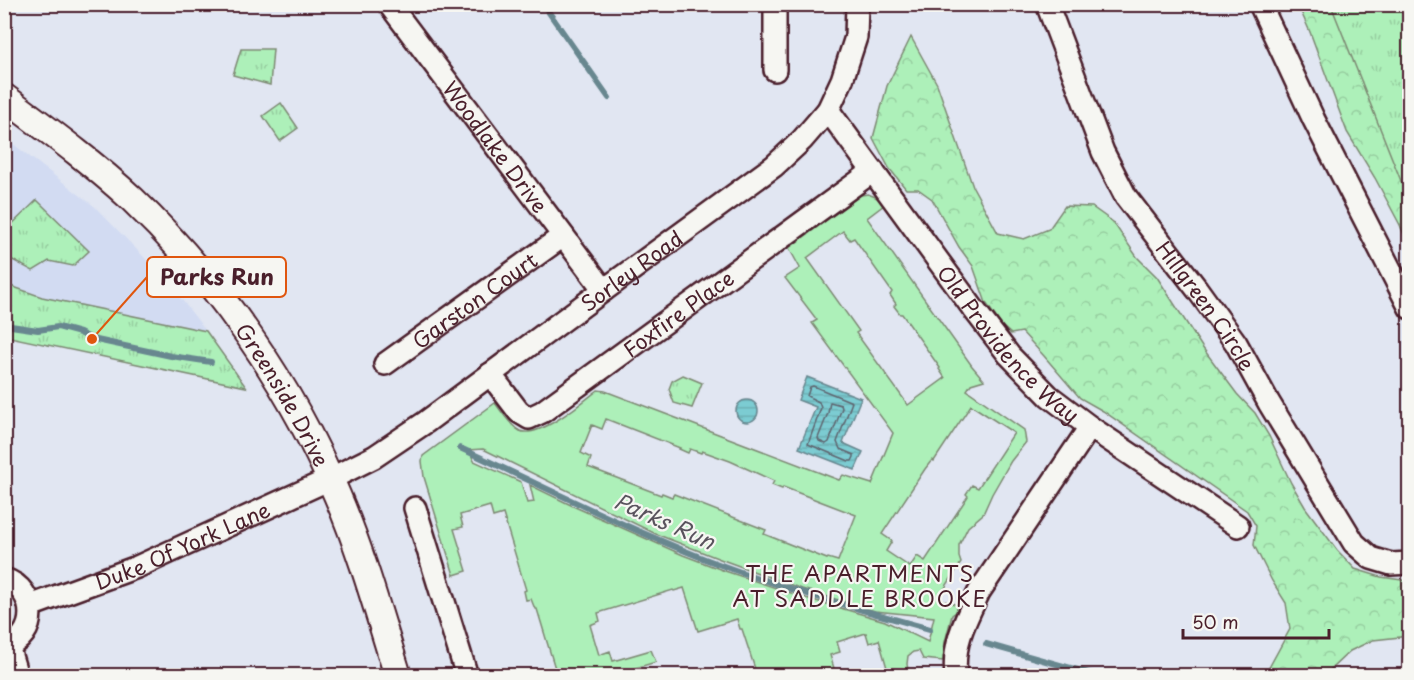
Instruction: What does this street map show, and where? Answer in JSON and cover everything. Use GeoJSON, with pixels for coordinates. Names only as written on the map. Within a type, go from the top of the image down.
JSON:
{"type":"FeatureCollection","features":[{"type":"Feature","properties":{"kind":"street","name":"Woodlake Drive"},"geometry":{"type":"LineString","coordinates":[[389,4],[604,290]]}},
{"type":"Feature","properties":{"kind":"street"},"geometry":{"type":"LineString","coordinates":[[775,4],[775,70]]}},
{"type":"Feature","properties":{"kind":"street","name":"Sorley Road"},"geometry":{"type":"LineString","coordinates":[[330,479],[374,457],[426,422],[774,166],[802,140],[828,110],[842,80],[856,37],[857,4]]}},
{"type":"Feature","properties":{"kind":"street","name":"Hillgreen Circle"},"geometry":{"type":"LineString","coordinates":[[1047,4],[1103,152],[1126,197],[1236,343],[1269,403],[1354,543],[1371,558],[1391,564],[1410,563]]}},
{"type":"Feature","properties":{"kind":"street"},"geometry":{"type":"LineString","coordinates":[[1260,4],[1314,120],[1410,308]]}},
{"type":"Feature","properties":{"kind":"street","name":"Greenside Drive"},"geometry":{"type":"LineString","coordinates":[[4,97],[98,169],[164,231],[219,295],[269,367],[302,422],[349,524],[398,675]]}},
{"type":"Feature","properties":{"kind":"street","name":"Old Providence Way"},"geometry":{"type":"LineString","coordinates":[[828,110],[1009,356],[1049,396],[1090,427],[1238,526]]}},
{"type":"Feature","properties":{"kind":"street","name":"Foxfire Place"},"geometry":{"type":"LineString","coordinates":[[490,374],[519,412],[529,418],[542,412],[873,171]]}},
{"type":"Feature","properties":{"kind":"street","name":"Garston Court"},"geometry":{"type":"LineString","coordinates":[[385,364],[563,236]]}},
{"type":"Feature","properties":{"kind":"street"},"geometry":{"type":"LineString","coordinates":[[956,675],[957,643],[979,592],[1090,427]]}},
{"type":"Feature","properties":{"kind":"street","name":"Duke Of York Lane"},"geometry":{"type":"LineString","coordinates":[[30,606],[137,567],[330,479]]}},
{"type":"Feature","properties":{"kind":"street"},"geometry":{"type":"LineString","coordinates":[[415,508],[467,675]]}},
{"type":"Feature","properties":{"kind":"street"},"geometry":{"type":"LineString","coordinates":[[4,579],[11,581],[24,592],[30,606],[27,629],[19,639],[6,646],[17,675]]}},
{"type":"Feature","properties":{"kind":"shaded area"},"geometry":{"type":"Polygon","coordinates":[[[4,137],[94,206],[141,254],[206,331],[42,297],[5,284],[4,137]]]}},
{"type":"Feature","properties":{"kind":"green space"},"geometry":{"type":"Polygon","coordinates":[[[1298,5],[1370,5],[1409,173],[1409,247],[1375,178],[1347,132],[1298,5]]]}},
{"type":"Feature","properties":{"kind":"green space"},"geometry":{"type":"Polygon","coordinates":[[[1331,5],[1409,5],[1409,201],[1331,5]]]}},
{"type":"Feature","properties":{"kind":"green space"},"geometry":{"type":"Polygon","coordinates":[[[911,37],[937,84],[973,187],[998,233],[1024,239],[1049,229],[1065,206],[1092,207],[1113,222],[1137,257],[1157,277],[1202,347],[1237,394],[1255,413],[1305,507],[1337,550],[1355,569],[1381,577],[1409,581],[1409,636],[1373,640],[1350,651],[1331,669],[1334,675],[1265,675],[1290,629],[1286,603],[1254,545],[1256,526],[1247,511],[1103,411],[1080,398],[1022,332],[1011,334],[1002,326],[986,303],[973,266],[959,247],[932,199],[918,189],[906,189],[889,168],[873,138],[887,86],[911,37]]]}},
{"type":"Feature","properties":{"kind":"green space"},"geometry":{"type":"Polygon","coordinates":[[[241,49],[273,49],[270,85],[233,75],[241,49]]]}},
{"type":"Feature","properties":{"kind":"green space"},"geometry":{"type":"Polygon","coordinates":[[[281,103],[298,128],[280,141],[263,116],[281,103]]]}},
{"type":"Feature","properties":{"kind":"green space"},"geometry":{"type":"Polygon","coordinates":[[[868,194],[883,200],[884,205],[867,218],[984,380],[971,384],[967,390],[1024,430],[1026,442],[1011,461],[983,514],[968,527],[959,545],[961,563],[938,599],[958,605],[956,612],[952,615],[943,661],[923,659],[919,651],[913,652],[908,656],[909,676],[889,675],[879,640],[869,643],[866,633],[837,642],[840,652],[830,655],[836,675],[757,675],[737,619],[698,631],[684,588],[598,613],[600,621],[590,625],[599,655],[610,651],[613,661],[651,650],[656,662],[612,675],[557,675],[537,609],[531,599],[526,600],[524,591],[526,590],[503,514],[493,517],[490,506],[460,515],[463,527],[454,529],[467,571],[454,575],[424,477],[423,456],[495,403],[513,426],[520,431],[528,432],[549,425],[598,390],[839,480],[843,475],[872,484],[893,433],[812,323],[817,320],[785,278],[800,268],[789,248],[861,195],[868,194]],[[843,231],[807,258],[859,331],[856,333],[908,405],[945,378],[902,314],[894,306],[896,304],[890,295],[892,292],[854,238],[850,240],[843,231]],[[971,405],[934,461],[932,460],[925,469],[882,534],[892,541],[886,551],[910,567],[917,556],[925,561],[968,496],[966,494],[972,485],[978,488],[1014,433],[971,405]],[[606,419],[602,429],[592,425],[581,453],[591,458],[588,467],[661,495],[662,493],[672,497],[674,494],[766,530],[764,534],[827,559],[838,561],[856,515],[783,487],[782,489],[772,485],[774,481],[702,451],[701,453],[690,449],[688,453],[606,419]],[[483,449],[469,450],[474,461],[521,482],[527,503],[534,502],[530,485],[683,555],[806,598],[885,621],[928,642],[934,617],[875,611],[802,589],[656,534],[483,449]]]}},
{"type":"Feature","properties":{"kind":"green space"},"geometry":{"type":"Polygon","coordinates":[[[37,200],[89,251],[73,266],[49,261],[33,271],[9,258],[5,260],[5,231],[37,200]]]}},
{"type":"Feature","properties":{"kind":"green space"},"geometry":{"type":"Polygon","coordinates":[[[5,284],[42,297],[206,331],[246,387],[5,336],[5,284]]]}},
{"type":"Feature","properties":{"kind":"green space"},"geometry":{"type":"Polygon","coordinates":[[[683,375],[702,383],[692,408],[674,403],[669,389],[672,381],[683,375]]]}},
{"type":"Feature","properties":{"kind":"water"},"geometry":{"type":"Polygon","coordinates":[[[807,377],[861,398],[843,443],[863,452],[855,470],[799,448],[816,407],[798,400],[807,377]]]}},
{"type":"Feature","properties":{"kind":"water"},"geometry":{"type":"Polygon","coordinates":[[[747,400],[755,403],[758,411],[755,419],[747,422],[739,419],[736,411],[739,403],[747,400]]]}},
{"type":"Feature","properties":{"kind":"waterway"},"geometry":{"type":"LineString","coordinates":[[543,4],[609,98]]}},
{"type":"Feature","properties":{"kind":"waterway","name":"Parks Run"},"geometry":{"type":"LineString","coordinates":[[4,325],[38,330],[58,327],[92,339],[211,362]]}},
{"type":"Feature","properties":{"kind":"waterway","name":"Parks Run"},"geometry":{"type":"LineString","coordinates":[[460,448],[612,519],[705,559],[788,588],[930,629]]}},
{"type":"Feature","properties":{"kind":"waterway","name":"Parks Run"},"geometry":{"type":"LineString","coordinates":[[986,644],[1099,676]]}},
{"type":"Feature","properties":{"kind":"place","name":"Parks Run"},"geometry":{"type":"Point","coordinates":[92,339]}},
{"type":"Feature","properties":{"kind":"district","name":"THE APARTMENTS AT SADDLE BROOKE"},"geometry":{"type":"Point","coordinates":[860,584]}}]}
